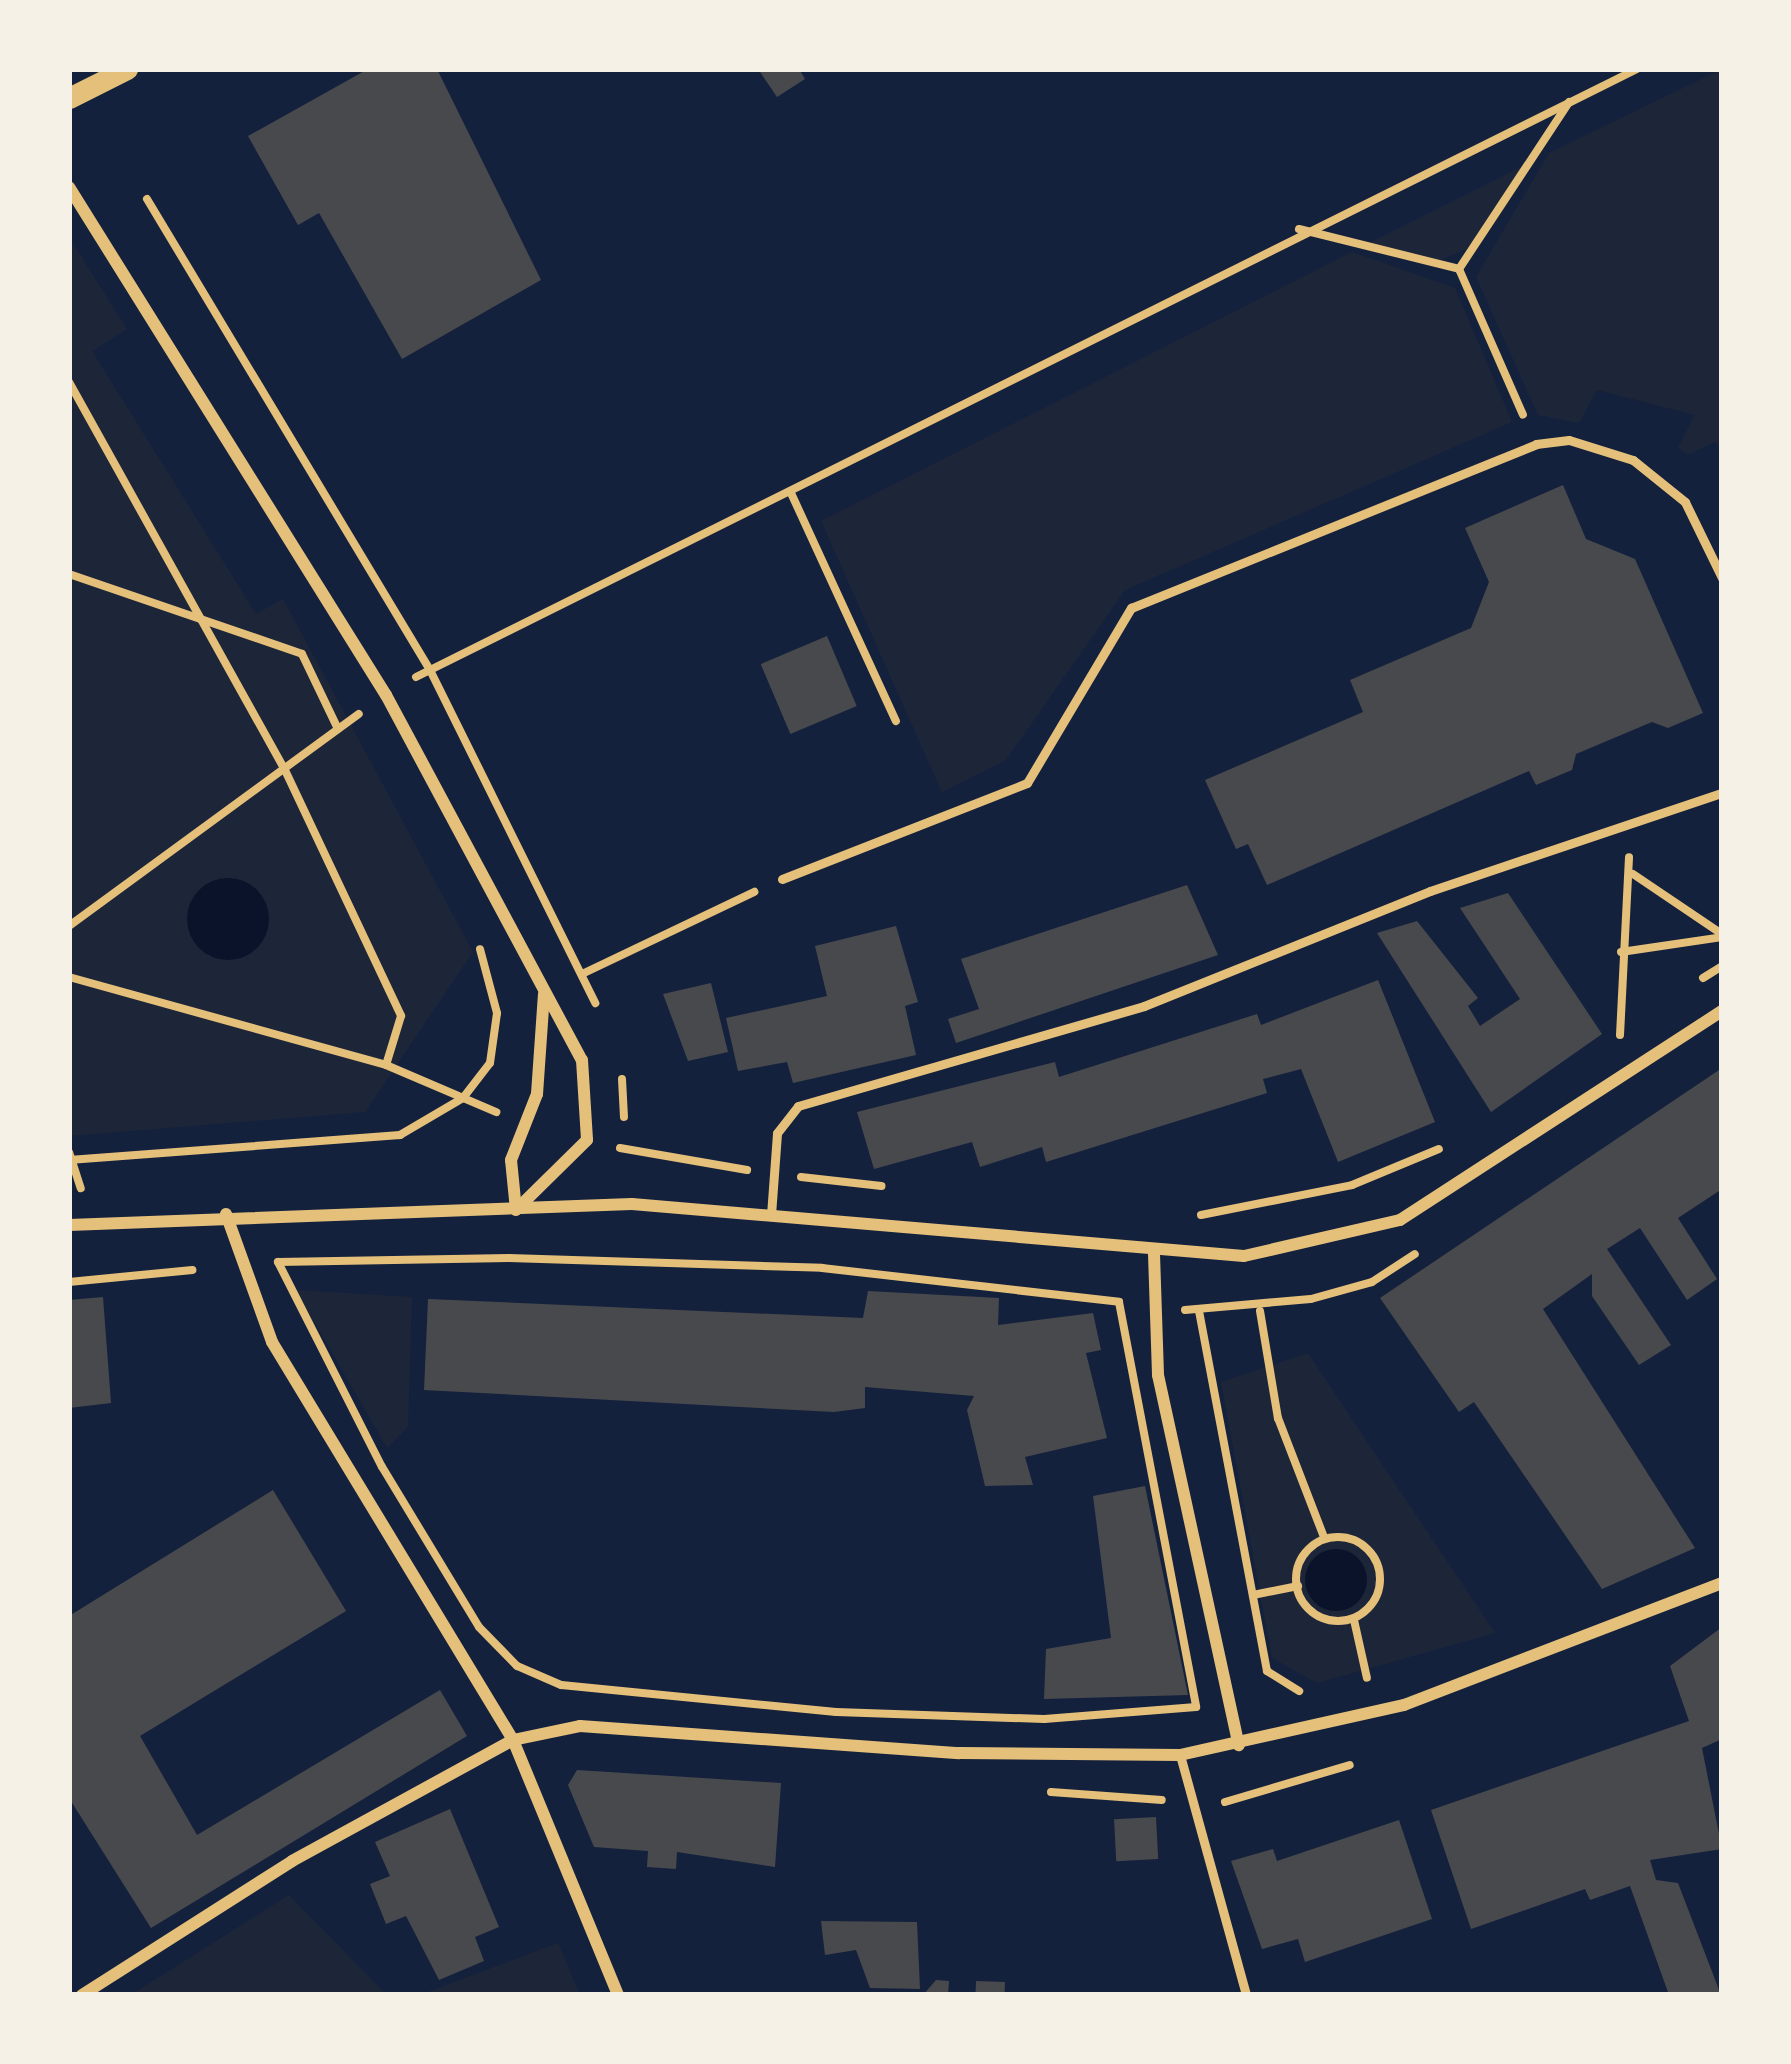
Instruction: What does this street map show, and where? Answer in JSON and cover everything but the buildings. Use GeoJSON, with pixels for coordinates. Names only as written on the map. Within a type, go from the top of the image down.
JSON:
{"type":"FeatureCollection","features":[{"type":"Feature","properties":{"kind":"street"},"geometry":{"type":"LineString","coordinates":[[69,98],[128,69]]}},
{"type":"Feature","properties":{"kind":"street"},"geometry":{"type":"LineString","coordinates":[[69,187],[398,715],[582,1060],[587,1140],[516,1210]]}},
{"type":"Feature","properties":{"kind":"street"},"geometry":{"type":"LineString","coordinates":[[516,1210],[512,1160],[537,1094],[544,992]]}},
{"type":"Feature","properties":{"kind":"street"},"geometry":{"type":"LineString","coordinates":[[69,1225],[226,1214],[632,1204],[1154,1254],[1285,1250],[1400,1220],[1722,1010]]}},
{"type":"Feature","properties":{"kind":"street"},"geometry":{"type":"LineString","coordinates":[[226,1214],[272,1342],[513,1740],[618,1995]]}},
{"type":"Feature","properties":{"kind":"street"},"geometry":{"type":"LineString","coordinates":[[1154,1254],[1158,1375],[1239,1745]]}},
{"type":"Feature","properties":{"kind":"street"},"geometry":{"type":"LineString","coordinates":[[82,1995],[292,1861],[513,1740],[580,1726],[959,1753],[1180,1755],[1404,1705],[1722,1583]]}},
{"type":"Feature","properties":{"kind":"lane"},"geometry":{"type":"LineString","coordinates":[[782,879],[1027,783],[1131,608],[1536,444],[1570,440],[1633,460],[1684,502],[1722,578]]}},
{"type":"Feature","properties":{"kind":"lane"},"geometry":{"type":"LineString","coordinates":[[771,1215],[777,1133],[798,1106],[1144,1006],[1430,891],[1722,793]]}},
{"type":"Feature","properties":{"kind":"lane"},"geometry":{"type":"LineString","coordinates":[[1180,1755],[1246,1995]]}},
{"type":"Feature","properties":{"kind":"path"},"geometry":{"type":"LineString","coordinates":[[416,676],[791,494],[1299,229],[1637,69]]}},
{"type":"Feature","properties":{"kind":"path"},"geometry":{"type":"LineString","coordinates":[[1460,269],[1570,99]]}},
{"type":"Feature","properties":{"kind":"path"},"geometry":{"type":"LineString","coordinates":[[147,199],[430,670],[600,1015]]}},
{"type":"Feature","properties":{"kind":"path"},"geometry":{"type":"LineString","coordinates":[[1299,229],[1460,269]]}},
{"type":"Feature","properties":{"kind":"path"},"geometry":{"type":"LineString","coordinates":[[1460,269],[1536,444]]}},
{"type":"Feature","properties":{"kind":"path"},"geometry":{"type":"LineString","coordinates":[[69,382],[284,768],[400,1016],[386,1065]]}},
{"type":"Feature","properties":{"kind":"path"},"geometry":{"type":"LineString","coordinates":[[791,494],[896,722]]}},
{"type":"Feature","properties":{"kind":"path"},"geometry":{"type":"LineString","coordinates":[[69,574],[302,654],[338,729]]}},
{"type":"Feature","properties":{"kind":"path"},"geometry":{"type":"LineString","coordinates":[[69,926],[362,711],[370,732]]}},
{"type":"Feature","properties":{"kind":"path"},"geometry":{"type":"LineString","coordinates":[[1619,1035],[1621,952],[1633,874],[1627,844]]}},
{"type":"Feature","properties":{"kind":"path"},"geometry":{"type":"LineString","coordinates":[[1633,874],[1722,936]]}},
{"type":"Feature","properties":{"kind":"path"},"geometry":{"type":"LineString","coordinates":[[582,974],[782,879]]}},
{"type":"Feature","properties":{"kind":"path"},"geometry":{"type":"LineString","coordinates":[[1621,952],[1722,936]]}},
{"type":"Feature","properties":{"kind":"path"},"geometry":{"type":"LineString","coordinates":[[81,1188],[72,1157],[400,1135],[463,1098],[496,1046],[476,938]]}},
{"type":"Feature","properties":{"kind":"path"},"geometry":{"type":"LineString","coordinates":[[1688,989],[1722,966]]}},
{"type":"Feature","properties":{"kind":"path"},"geometry":{"type":"LineString","coordinates":[[69,977],[386,1065],[502,1114]]}},
{"type":"Feature","properties":{"kind":"path"},"geometry":{"type":"LineString","coordinates":[[1602,1047],[1636,1024]]}},
{"type":"Feature","properties":{"kind":"path"},"geometry":{"type":"LineString","coordinates":[[619,1056],[624,1149]]}},
{"type":"Feature","properties":{"kind":"path"},"geometry":{"type":"LineString","coordinates":[[1179,1215],[1307,1198],[1452,1142]]}},
{"type":"Feature","properties":{"kind":"path"},"geometry":{"type":"LineString","coordinates":[[612,1147],[753,1171]]}},
{"type":"Feature","properties":{"kind":"path"},"geometry":{"type":"LineString","coordinates":[[278,1262],[822,1268],[1066,1291],[1119,1302],[1198,1695],[1190,1712],[836,1712],[561,1685],[517,1666],[478,1627],[382,1467],[278,1262]]}},
{"type":"Feature","properties":{"kind":"path"},"geometry":{"type":"LineString","coordinates":[[88,1268],[89,1280]]}},
{"type":"Feature","properties":{"kind":"path"},"geometry":{"type":"LineString","coordinates":[[69,1282],[192,1270]]}},
{"type":"Feature","properties":{"kind":"path"},"geometry":{"type":"LineString","coordinates":[[1066,1291],[1067,1278]]}},
{"type":"Feature","properties":{"kind":"path"},"geometry":{"type":"LineString","coordinates":[[1178,1310],[1260,1312],[1278,1418],[1324,1538]]}},
{"type":"Feature","properties":{"kind":"path"},"geometry":{"type":"LineString","coordinates":[[1199,1311],[1267,1671],[1284,1690],[1312,1690]]}},
{"type":"Feature","properties":{"kind":"path"},"geometry":{"type":"LineString","coordinates":[[1324,1538],[1306,1552],[1298,1586],[1311,1611],[1354,1620]]}},
{"type":"Feature","properties":{"kind":"path"},"geometry":{"type":"LineString","coordinates":[[1324,1538],[1365,1547],[1379,1572],[1375,1600],[1354,1620]]}},
{"type":"Feature","properties":{"kind":"path"},"geometry":{"type":"LineString","coordinates":[[1252,1594],[1298,1586]]}},
{"type":"Feature","properties":{"kind":"path"},"geometry":{"type":"LineString","coordinates":[[1354,1620],[1371,1677]]}},
{"type":"Feature","properties":{"kind":"shaded area"},"geometry":{"type":"Polygon","coordinates":[[[1722,69],[1722,454],[1716,442],[1687,455],[1678,447],[1695,415],[1597,390],[1579,423],[1538,415],[1476,277],[1549,153],[1722,69]]]}},
{"type":"Feature","properties":{"kind":"shaded area"},"geometry":{"type":"Polygon","coordinates":[[[1525,165],[1477,244],[1434,263],[1369,243],[1525,165]]]}},
{"type":"Feature","properties":{"kind":"shaded area"},"geometry":{"type":"Polygon","coordinates":[[[69,237],[127,329],[92,351],[256,614],[283,599],[473,952],[365,1112],[69,1136],[69,237]]]}},
{"type":"Feature","properties":{"kind":"shaded area"},"geometry":{"type":"Polygon","coordinates":[[[1352,252],[1455,288],[1512,422],[1125,590],[1006,760],[942,792],[821,521],[1352,252]]]}},
{"type":"Feature","properties":{"kind":"shaded area"},"geometry":{"type":"Polygon","coordinates":[[[228,878],[257,890],[269,919],[257,948],[228,960],[199,948],[187,919],[199,890],[228,878]]]}},
{"type":"Feature","properties":{"kind":"shaded area"},"geometry":{"type":"Polygon","coordinates":[[[296,1290],[412,1297],[408,1427],[387,1448],[296,1290]]]}},
{"type":"Feature","properties":{"kind":"shaded area"},"geometry":{"type":"Polygon","coordinates":[[[1308,1353],[1495,1633],[1317,1683],[1272,1658],[1221,1382],[1308,1353]]]}},
{"type":"Feature","properties":{"kind":"shaded area"},"geometry":{"type":"Polygon","coordinates":[[[1336,1549],[1358,1558],[1367,1580],[1358,1602],[1336,1611],[1314,1602],[1305,1580],[1314,1558],[1336,1549]]]}},
{"type":"Feature","properties":{"kind":"shaded area"},"geometry":{"type":"Polygon","coordinates":[[[289,1895],[387,1995],[134,1993],[289,1895]]]}},
{"type":"Feature","properties":{"kind":"shaded area"},"geometry":{"type":"Polygon","coordinates":[[[558,1943],[580,1995],[420,1995],[558,1943]]]}}]}
